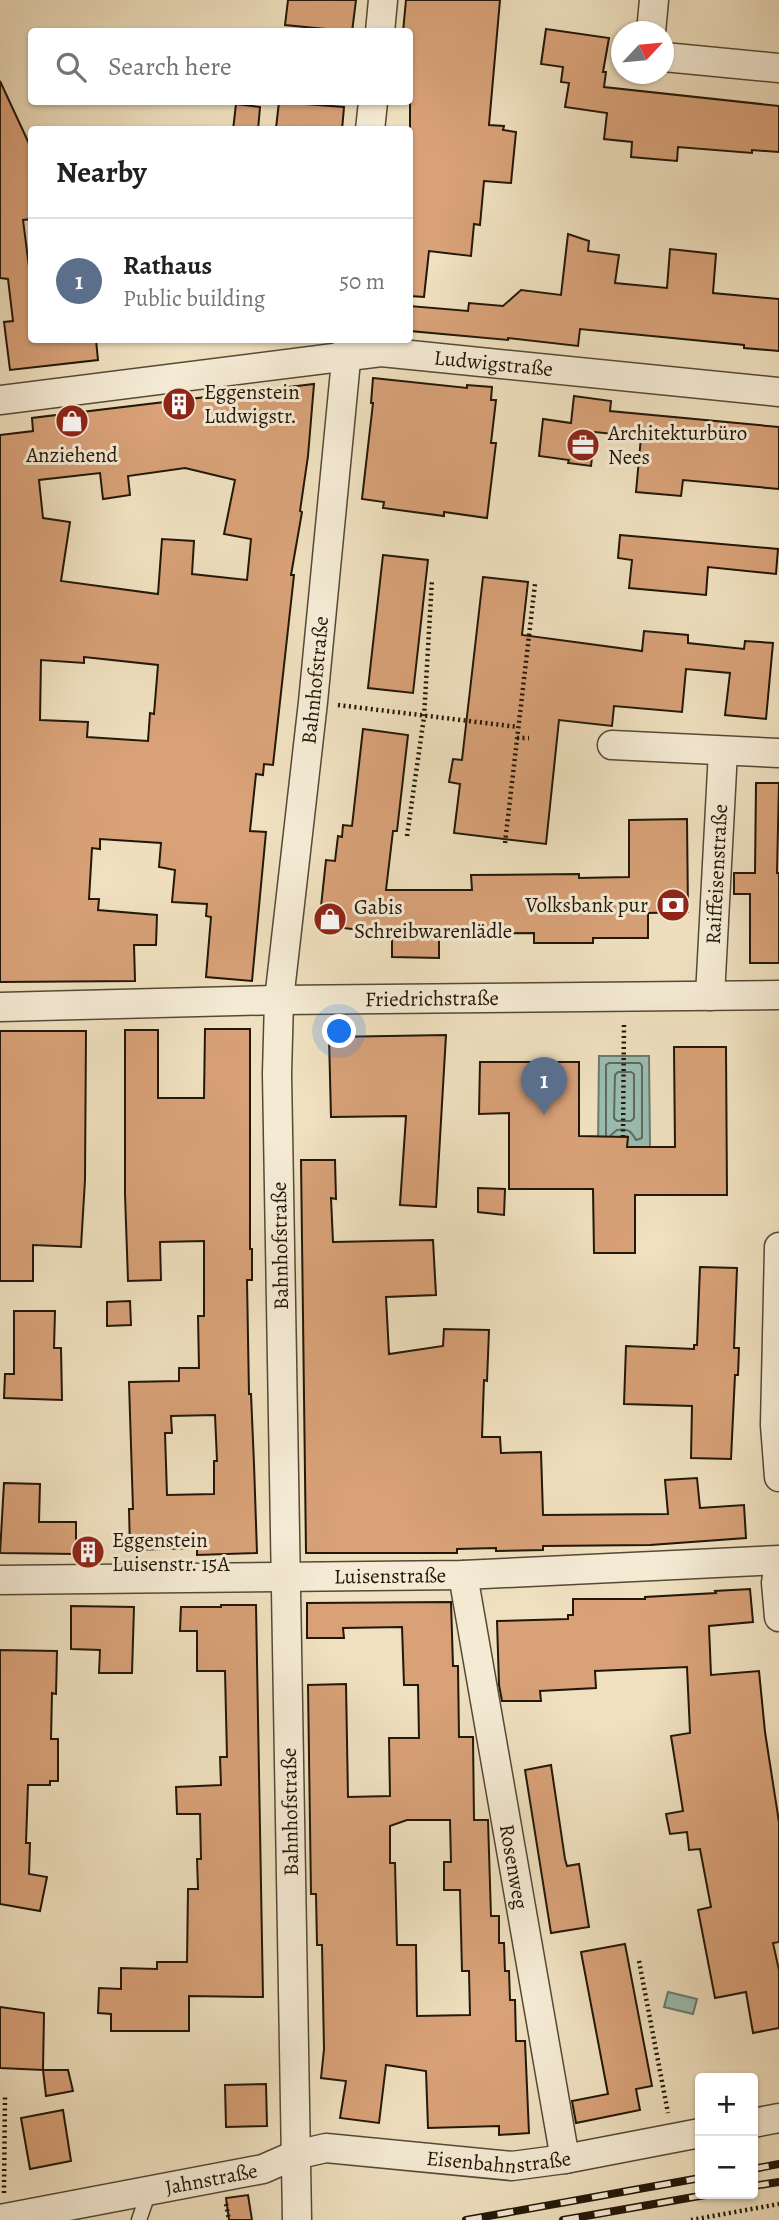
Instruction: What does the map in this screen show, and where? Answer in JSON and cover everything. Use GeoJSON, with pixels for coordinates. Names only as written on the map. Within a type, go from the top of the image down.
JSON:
{"type":"FeatureCollection","features":[{"type":"Feature","properties":{"kind":"street"},"geometry":{"type":"LineString","coordinates":[[380,28],[383,0]]}},
{"type":"Feature","properties":{"kind":"street"},"geometry":{"type":"LineString","coordinates":[[652,21],[654,0]]}},
{"type":"Feature","properties":{"kind":"street"},"geometry":{"type":"LineString","coordinates":[[674,58],[779,68]]}},
{"type":"Feature","properties":{"kind":"street"},"geometry":{"type":"LineString","coordinates":[[370,126],[373,105]]}},
{"type":"Feature","properties":{"kind":"street","name":"Ludwigstraße"},"geometry":{"type":"LineString","coordinates":[[0,400],[347,347],[779,392]]}},
{"type":"Feature","properties":{"kind":"street","name":"Bahnhofstraße"},"geometry":{"type":"LineString","coordinates":[[297,2220],[277,1074],[279,1000],[313,702],[347,347]]}},
{"type":"Feature","properties":{"kind":"street"},"geometry":{"type":"LineString","coordinates":[[612,745],[779,753]]}},
{"type":"Feature","properties":{"kind":"street","name":"Raiffeisenstraße"},"geometry":{"type":"LineString","coordinates":[[710,996],[723,751]]}},
{"type":"Feature","properties":{"kind":"street","name":"Friedrichstraße"},"geometry":{"type":"LineString","coordinates":[[0,1007],[279,1000],[779,995]]}},
{"type":"Feature","properties":{"kind":"street"},"geometry":{"type":"LineString","coordinates":[[779,1247],[775,1425],[779,1477]]}},
{"type":"Feature","properties":{"kind":"street"},"geometry":{"type":"LineString","coordinates":[[778,1572],[779,1617]]}},
{"type":"Feature","properties":{"kind":"street","name":"Luisenstraße"},"geometry":{"type":"LineString","coordinates":[[0,1580],[778,1572]]}},
{"type":"Feature","properties":{"kind":"street","name":"Rosenweg"},"geometry":{"type":"LineString","coordinates":[[463,1575],[565,2159]]}},
{"type":"Feature","properties":{"kind":"street"},"geometry":{"type":"LineString","coordinates":[[758,2122],[779,2118]]}},
{"type":"Feature","properties":{"kind":"street","name":"Eisenbahnstraße"},"geometry":{"type":"LineString","coordinates":[[295,2155],[326,2148],[512,2166],[565,2159],[687,2135]]}},
{"type":"Feature","properties":{"kind":"street","name":"Jahnstraße"},"geometry":{"type":"LineString","coordinates":[[2,2218],[263,2169],[295,2155]]}},
{"type":"Feature","properties":{"kind":"lane"},"geometry":{"type":"LineString","coordinates":[[139,2220],[149,2192]]}},
{"type":"Feature","properties":{"kind":"path"},"geometry":{"type":"LineString","coordinates":[[407,836],[424,717],[432,579]]}},
{"type":"Feature","properties":{"kind":"path"},"geometry":{"type":"LineString","coordinates":[[505,843],[535,583]]}},
{"type":"Feature","properties":{"kind":"path"},"geometry":{"type":"LineString","coordinates":[[313,702],[519,727]]}},
{"type":"Feature","properties":{"kind":"path"},"geometry":{"type":"LineString","coordinates":[[517,738],[529,738]]}},
{"type":"Feature","properties":{"kind":"path"},"geometry":{"type":"LineString","coordinates":[[623,1137],[624,1049]]}},
{"type":"Feature","properties":{"kind":"path"},"geometry":{"type":"LineString","coordinates":[[639,1961],[687,2135]]}},
{"type":"Feature","properties":{"kind":"path"},"geometry":{"type":"LineString","coordinates":[[2,2218],[5,2097]]}},
{"type":"Feature","properties":{"kind":"path"},"geometry":{"type":"LineString","coordinates":[[691,2220],[779,2204]]}},
{"type":"Feature","properties":{"kind":"water"},"geometry":{"type":"Polygon","coordinates":[[[599,1056],[649,1056],[650,1147],[627,1147],[627,1136],[618,1137],[618,1146],[598,1146],[599,1056]]]}},
{"type":"Feature","properties":{"kind":"water"},"geometry":{"type":"Polygon","coordinates":[[[668,1992],[697,1999],[693,2014],[664,2007],[668,1992]]]}},
{"type":"Feature","properties":{"kind":"building"},"geometry":{"type":"Polygon","coordinates":[[[288,0],[356,0],[352,28],[285,25],[288,0]]]}},
{"type":"Feature","properties":{"kind":"building"},"geometry":{"type":"Polygon","coordinates":[[[406,0],[500,0],[489,125],[504,126],[503,130],[516,132],[511,183],[484,181],[480,225],[474,224],[471,256],[429,251],[424,297],[413,296],[413,126],[410,126],[410,105],[413,105],[413,28],[403,28],[406,0]]]}},
{"type":"Feature","properties":{"kind":"building"},"geometry":{"type":"Polygon","coordinates":[[[546,29],[609,38],[603,72],[606,72],[604,87],[779,106],[779,152],[752,150],[752,153],[678,147],[677,161],[631,157],[632,142],[604,139],[607,113],[565,107],[569,83],[561,82],[563,67],[541,64],[546,29]]]}},
{"type":"Feature","properties":{"kind":"building"},"geometry":{"type":"Polygon","coordinates":[[[0,81],[28,141],[28,219],[23,220],[28,259],[28,343],[96,343],[98,360],[10,370],[4,322],[13,321],[8,279],[0,278],[0,81]]]}},
{"type":"Feature","properties":{"kind":"building"},"geometry":{"type":"Polygon","coordinates":[[[236,105],[260,107],[258,126],[233,126],[236,105]]]}},
{"type":"Feature","properties":{"kind":"building"},"geometry":{"type":"Polygon","coordinates":[[[279,105],[344,107],[342,126],[276,126],[279,105]]]}},
{"type":"Feature","properties":{"kind":"building"},"geometry":{"type":"Polygon","coordinates":[[[568,234],[589,241],[588,251],[619,255],[615,283],[667,288],[670,249],[716,254],[713,293],[779,299],[779,351],[744,348],[744,345],[580,329],[578,346],[413,331],[413,306],[468,311],[469,303],[503,306],[521,290],[561,295],[568,234]]]}},
{"type":"Feature","properties":{"kind":"building"},"geometry":{"type":"Polygon","coordinates":[[[373,378],[467,388],[467,385],[492,387],[491,400],[496,400],[491,443],[496,443],[487,518],[444,512],[444,516],[383,508],[384,502],[362,499],[373,403],[373,378]]]}},
{"type":"Feature","properties":{"kind":"building"},"geometry":{"type":"Polygon","coordinates":[[[314,384],[302,512],[291,575],[294,575],[273,765],[264,764],[263,775],[256,774],[250,831],[266,832],[252,981],[206,977],[211,917],[206,916],[207,904],[172,902],[175,870],[159,867],[161,843],[100,839],[100,849],[92,848],[89,899],[99,899],[98,910],[157,915],[156,945],[134,945],[135,981],[0,982],[0,435],[33,431],[32,418],[314,384]],[[185,468],[128,476],[130,495],[103,499],[100,473],[39,480],[43,518],[70,522],[61,581],[158,594],[162,539],[194,541],[192,574],[247,580],[251,539],[224,534],[235,480],[185,468]],[[84,657],[84,663],[41,660],[40,720],[88,722],[87,737],[148,741],[150,713],[154,714],[158,665],[84,657]]]}},
{"type":"Feature","properties":{"kind":"building"},"geometry":{"type":"Polygon","coordinates":[[[574,396],[611,401],[610,411],[779,427],[779,489],[683,480],[681,496],[636,492],[641,437],[595,432],[591,466],[539,456],[543,419],[571,423],[574,396]]]}},
{"type":"Feature","properties":{"kind":"building"},"geometry":{"type":"Polygon","coordinates":[[[620,535],[778,549],[776,574],[708,567],[706,595],[629,588],[632,560],[618,558],[620,535]]]}},
{"type":"Feature","properties":{"kind":"building"},"geometry":{"type":"Polygon","coordinates":[[[383,555],[428,560],[413,693],[368,688],[383,555]]]}},
{"type":"Feature","properties":{"kind":"building"},"geometry":{"type":"Polygon","coordinates":[[[483,577],[528,582],[522,635],[642,651],[644,631],[688,635],[688,643],[744,649],[745,641],[773,643],[766,719],[725,715],[730,673],[686,669],[682,712],[614,706],[612,726],[559,720],[546,844],[454,833],[460,784],[449,782],[453,759],[462,760],[483,577]]]}},
{"type":"Feature","properties":{"kind":"building"},"geometry":{"type":"Polygon","coordinates":[[[363,729],[408,735],[397,831],[393,831],[386,890],[472,890],[471,875],[579,874],[579,878],[629,877],[629,820],[687,819],[688,912],[648,913],[648,938],[593,938],[593,943],[534,943],[534,933],[439,934],[439,958],[392,957],[392,934],[319,925],[326,860],[335,861],[338,836],[342,837],[343,825],[352,826],[363,729]]]}},
{"type":"Feature","properties":{"kind":"building"},"geometry":{"type":"Polygon","coordinates":[[[756,783],[779,783],[779,963],[750,963],[750,894],[734,894],[734,873],[755,873],[756,783]]]}},
{"type":"Feature","properties":{"kind":"building"},"geometry":{"type":"Polygon","coordinates":[[[205,1029],[250,1029],[252,1280],[247,1280],[249,1394],[257,1553],[197,1555],[197,1548],[130,1550],[129,1509],[133,1509],[129,1382],[179,1381],[179,1368],[199,1368],[198,1316],[204,1316],[204,1241],[160,1242],[161,1280],[128,1281],[125,1030],[158,1030],[158,1098],[204,1098],[205,1029]],[[215,1415],[171,1416],[172,1433],[165,1433],[167,1495],[214,1494],[214,1461],[217,1461],[215,1415]]]}},
{"type":"Feature","properties":{"kind":"building"},"geometry":{"type":"Polygon","coordinates":[[[0,1031],[86,1031],[85,1180],[81,1247],[33,1245],[33,1281],[0,1281],[0,1031]]]}},
{"type":"Feature","properties":{"kind":"building"},"geometry":{"type":"Polygon","coordinates":[[[446,1035],[436,1207],[400,1205],[406,1116],[331,1117],[329,1037],[446,1035]]]}},
{"type":"Feature","properties":{"kind":"building"},"geometry":{"type":"Polygon","coordinates":[[[674,1047],[726,1047],[727,1195],[635,1195],[635,1253],[594,1253],[593,1189],[509,1189],[509,1113],[479,1114],[480,1062],[579,1062],[579,1136],[628,1137],[627,1147],[675,1147],[674,1047]]]}},
{"type":"Feature","properties":{"kind":"building"},"geometry":{"type":"Polygon","coordinates":[[[301,1160],[335,1160],[336,1199],[331,1198],[333,1242],[433,1240],[436,1295],[386,1297],[389,1354],[443,1346],[444,1329],[489,1330],[482,1437],[500,1437],[501,1453],[541,1452],[543,1515],[668,1514],[665,1480],[697,1478],[700,1508],[744,1505],[746,1538],[650,1545],[543,1546],[543,1550],[457,1549],[457,1553],[306,1553],[301,1160]]]}},
{"type":"Feature","properties":{"kind":"building"},"geometry":{"type":"Polygon","coordinates":[[[478,1188],[505,1189],[504,1215],[478,1212],[478,1188]]]}},
{"type":"Feature","properties":{"kind":"building"},"geometry":{"type":"Polygon","coordinates":[[[700,1267],[737,1268],[734,1348],[739,1348],[731,1459],[691,1458],[692,1406],[624,1404],[626,1346],[694,1349],[694,1345],[697,1345],[700,1267]]]}},
{"type":"Feature","properties":{"kind":"building"},"geometry":{"type":"Polygon","coordinates":[[[130,1301],[131,1325],[107,1326],[107,1302],[130,1301]]]}},
{"type":"Feature","properties":{"kind":"building"},"geometry":{"type":"Polygon","coordinates":[[[14,1311],[55,1311],[54,1348],[61,1348],[62,1400],[4,1398],[5,1374],[14,1374],[14,1311]]]}},
{"type":"Feature","properties":{"kind":"building"},"geometry":{"type":"Polygon","coordinates":[[[4,1483],[40,1484],[39,1522],[76,1522],[76,1554],[0,1553],[4,1483]]]}},
{"type":"Feature","properties":{"kind":"building"},"geometry":{"type":"Polygon","coordinates":[[[750,1589],[753,1622],[709,1626],[711,1675],[759,1671],[779,1822],[779,1942],[773,1943],[779,1970],[779,2028],[753,2033],[746,1992],[715,1998],[698,1910],[711,1907],[700,1849],[689,1850],[687,1832],[670,1834],[666,1814],[683,1811],[671,1736],[690,1733],[687,1667],[595,1671],[596,1688],[540,1691],[541,1701],[502,1701],[497,1621],[568,1619],[568,1615],[573,1615],[573,1599],[645,1599],[750,1589]]]}},
{"type":"Feature","properties":{"kind":"building"},"geometry":{"type":"Polygon","coordinates":[[[451,1602],[453,1666],[458,1666],[459,1737],[473,1737],[474,1820],[488,1820],[491,1916],[499,1916],[499,1943],[504,1943],[510,2000],[515,2000],[516,2041],[525,2041],[529,2133],[499,2135],[499,2126],[428,2128],[426,2071],[386,2065],[379,2123],[340,2118],[346,2081],[321,2078],[324,2049],[322,1945],[317,1945],[316,1894],[311,1894],[308,1685],[346,1684],[348,1797],[390,1796],[389,1738],[419,1738],[418,1685],[404,1685],[402,1627],[343,1628],[344,1638],[307,1638],[307,1603],[451,1602]],[[407,1820],[390,1826],[390,1863],[395,1863],[397,1945],[416,1945],[417,2016],[470,2015],[469,1971],[462,1971],[460,1890],[444,1890],[444,1862],[451,1862],[450,1820],[407,1820]]]}},
{"type":"Feature","properties":{"kind":"building"},"geometry":{"type":"Polygon","coordinates":[[[256,1605],[263,1997],[189,1996],[189,2031],[111,2031],[111,2014],[98,2013],[99,1988],[121,1989],[121,1968],[157,1969],[157,1962],[187,1962],[188,1889],[198,1889],[197,1859],[201,1859],[200,1814],[177,1814],[176,1787],[221,1785],[220,1757],[227,1757],[225,1671],[197,1671],[197,1631],[180,1631],[181,1607],[256,1605]]]}},
{"type":"Feature","properties":{"kind":"building"},"geometry":{"type":"Polygon","coordinates":[[[71,1606],[134,1607],[132,1673],[99,1673],[100,1650],[71,1649],[71,1606]]]}},
{"type":"Feature","properties":{"kind":"building"},"geometry":{"type":"Polygon","coordinates":[[[0,1650],[57,1651],[56,1694],[52,1693],[51,1739],[58,1739],[58,1781],[50,1781],[50,1785],[28,1785],[26,1843],[30,1843],[29,1874],[47,1877],[40,1911],[0,1904],[0,1650]]]}},
{"type":"Feature","properties":{"kind":"building"},"geometry":{"type":"Polygon","coordinates":[[[551,1765],[565,1859],[567,1866],[579,1864],[589,1927],[551,1933],[525,1770],[551,1765]]]}},
{"type":"Feature","properties":{"kind":"building"},"geometry":{"type":"Polygon","coordinates":[[[625,1944],[652,2086],[636,2089],[640,2110],[576,2123],[572,2101],[608,2094],[581,1952],[625,1944]]]}},
{"type":"Feature","properties":{"kind":"building"},"geometry":{"type":"Polygon","coordinates":[[[0,2007],[44,2013],[43,2070],[0,2068],[0,2007]]]}},
{"type":"Feature","properties":{"kind":"building"},"geometry":{"type":"Polygon","coordinates":[[[43,2070],[68,2070],[73,2091],[46,2096],[43,2070]]]}},
{"type":"Feature","properties":{"kind":"building"},"geometry":{"type":"Polygon","coordinates":[[[266,2084],[267,2126],[226,2127],[225,2085],[266,2084]]]}},
{"type":"Feature","properties":{"kind":"building"},"geometry":{"type":"Polygon","coordinates":[[[63,2110],[71,2161],[30,2169],[21,2118],[63,2110]]]}},
{"type":"Feature","properties":{"kind":"building"},"geometry":{"type":"Polygon","coordinates":[[[248,2195],[252,2220],[229,2220],[226,2198],[248,2195]]]}},
{"type":"Feature","properties":{"kind":"railway"},"geometry":{"type":"LineString","coordinates":[[758,2168],[779,2164]]}},
{"type":"Feature","properties":{"kind":"railway"},"geometry":{"type":"LineString","coordinates":[[466,2220],[695,2179]]}},
{"type":"Feature","properties":{"kind":"railway"},"geometry":{"type":"LineString","coordinates":[[758,2185],[779,2182]]}},
{"type":"Feature","properties":{"kind":"railway"},"geometry":{"type":"LineString","coordinates":[[563,2220],[695,2197]]}},
{"type":"Feature","properties":{"kind":"place","name":"Eggenstein Ludwigstr."},"geometry":{"type":"Point","coordinates":[179,404]}},
{"type":"Feature","properties":{"kind":"place","name":"Anziehend"},"geometry":{"type":"Point","coordinates":[72,421]}},
{"type":"Feature","properties":{"kind":"place","name":"Architekturbüro Nees"},"geometry":{"type":"Point","coordinates":[583,445]}},
{"type":"Feature","properties":{"kind":"place","name":"Volksbank pur"},"geometry":{"type":"Point","coordinates":[673,905]}},
{"type":"Feature","properties":{"kind":"place","name":"Gabis Schreibwarenlädle"},"geometry":{"type":"Point","coordinates":[330,919]}},
{"type":"Feature","properties":{"kind":"place","name":"Rathaus"},"geometry":{"type":"Point","coordinates":[544,1115]}},
{"type":"Feature","properties":{"kind":"place","name":"Eggenstein Luisenstr. 15A"},"geometry":{"type":"Point","coordinates":[88,1552]}}]}
